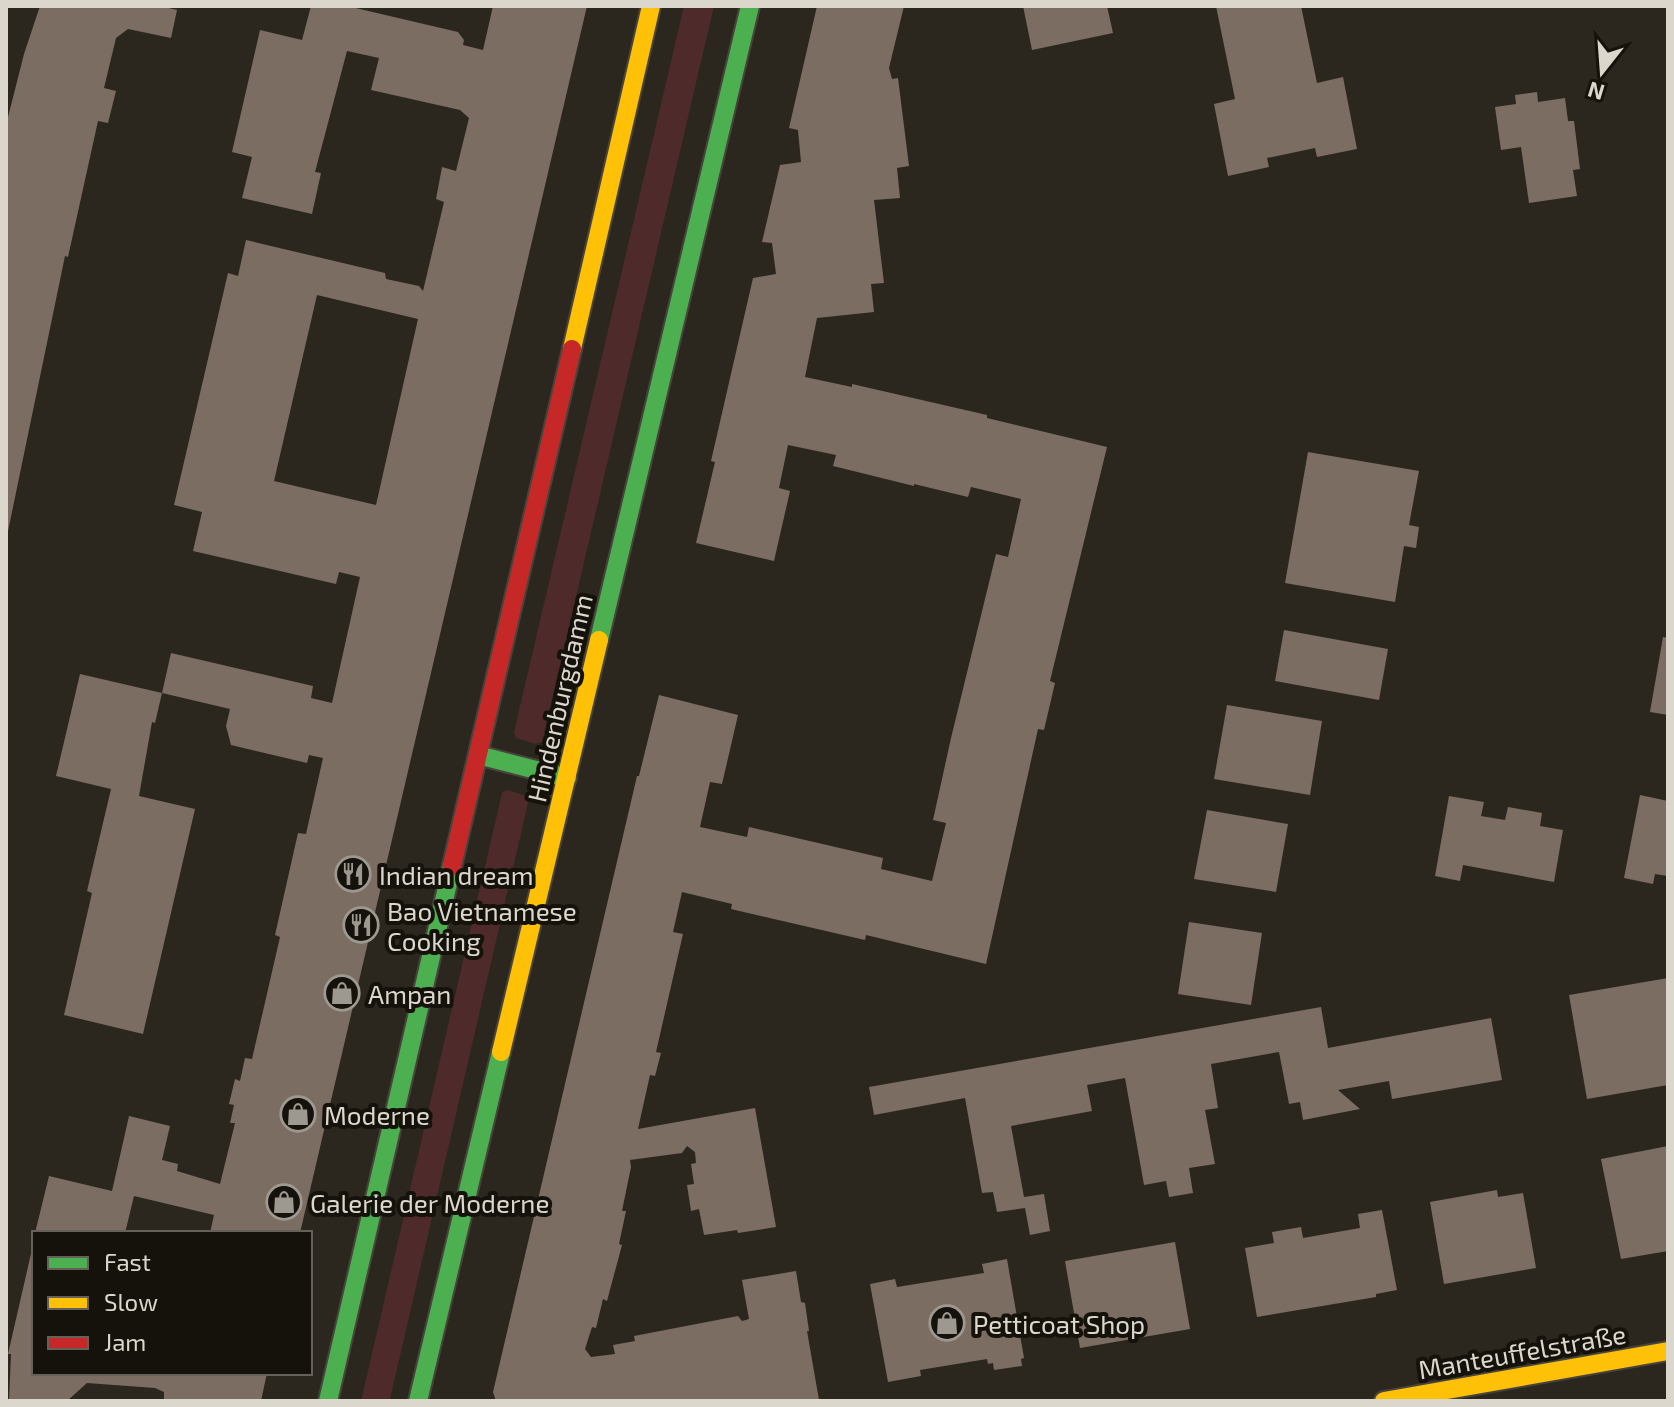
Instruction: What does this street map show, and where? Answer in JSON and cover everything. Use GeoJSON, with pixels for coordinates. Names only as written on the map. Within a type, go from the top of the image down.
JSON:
{"type":"FeatureCollection","features":[{"type":"Feature","properties":{"kind":"main road"},"geometry":{"type":"LineString","coordinates":[[328,1401],[651,6]]}},
{"type":"Feature","properties":{"kind":"main road","name":"Hindenburgdamm"},"geometry":{"type":"LineString","coordinates":[[418,1401],[750,6]]}},
{"type":"Feature","properties":{"kind":"main road"},"geometry":{"type":"LineString","coordinates":[[478,755],[567,778]]}},
{"type":"Feature","properties":{"kind":"main road","name":"Manteuffelstraße"},"geometry":{"type":"LineString","coordinates":[[1384,1401],[1668,1351]]}},
{"type":"Feature","properties":{"kind":"shaded area"},"geometry":{"type":"Polygon","coordinates":[[[684,6],[714,6],[542,742],[535,744],[516,738],[514,732],[684,6]]]}},
{"type":"Feature","properties":{"kind":"shaded area"},"geometry":{"type":"Polygon","coordinates":[[[507,790],[527,796],[528,803],[390,1399],[361,1401],[502,793],[507,790]]]}},
{"type":"Feature","properties":{"kind":"building"},"geometry":{"type":"Polygon","coordinates":[[[40,6],[160,6],[177,10],[171,38],[128,29],[116,38],[104,88],[116,91],[108,123],[98,121],[68,257],[65,256],[7,536],[6,125],[40,6]]]}},
{"type":"Feature","properties":{"kind":"building"},"geometry":{"type":"Polygon","coordinates":[[[311,6],[347,6],[458,32],[464,40],[463,45],[483,50],[493,6],[587,6],[300,1231],[210,1231],[214,1215],[134,1196],[125,1231],[35,1231],[49,1176],[112,1191],[129,1116],[170,1126],[162,1160],[178,1164],[177,1171],[220,1184],[235,1123],[230,1123],[234,1105],[229,1104],[235,1079],[240,1081],[245,1058],[252,1059],[280,937],[275,935],[298,833],[306,834],[323,758],[309,755],[307,763],[231,745],[226,726],[230,709],[162,693],[171,653],[313,686],[311,698],[332,703],[360,577],[339,572],[336,584],[193,551],[202,512],[174,505],[228,273],[238,276],[246,240],[385,273],[386,279],[419,286],[423,291],[444,202],[436,199],[442,167],[456,171],[469,118],[460,110],[371,90],[379,58],[347,51],[315,172],[321,173],[312,214],[242,198],[252,157],[232,152],[260,30],[302,40],[311,6]],[[317,295],[274,481],[376,505],[418,319],[317,295]]]}},
{"type":"Feature","properties":{"kind":"building"},"geometry":{"type":"Polygon","coordinates":[[[817,6],[904,6],[889,68],[892,79],[898,78],[909,166],[897,168],[900,198],[874,200],[884,283],[871,284],[874,312],[817,318],[805,377],[852,387],[852,384],[987,415],[987,418],[1107,447],[1050,681],[1055,683],[1044,730],[1038,729],[986,964],[866,935],[865,940],[731,909],[732,904],[682,892],[673,932],[683,934],[656,1052],[661,1053],[655,1076],[650,1075],[638,1129],[755,1108],[776,1227],[704,1235],[699,1209],[691,1211],[687,1185],[694,1184],[691,1164],[696,1163],[695,1152],[687,1146],[682,1153],[630,1160],[622,1211],[626,1211],[619,1244],[622,1245],[607,1301],[603,1299],[596,1328],[592,1327],[585,1349],[591,1357],[615,1354],[613,1345],[635,1341],[634,1336],[738,1316],[742,1321],[749,1319],[742,1280],[796,1271],[801,1302],[805,1303],[819,1400],[496,1401],[493,1392],[637,776],[659,695],[738,715],[722,784],[710,782],[700,827],[747,837],[749,827],[883,858],[881,869],[932,881],[946,823],[933,820],[951,738],[996,554],[1008,557],[1021,499],[971,487],[968,497],[914,486],[833,466],[836,455],[788,445],[779,488],[790,491],[774,561],[696,543],[715,462],[711,461],[753,278],[776,274],[772,243],[762,242],[780,165],[801,162],[798,130],[789,128],[817,6]]]}},
{"type":"Feature","properties":{"kind":"building"},"geometry":{"type":"Polygon","coordinates":[[[1023,6],[1107,6],[1113,33],[1032,50],[1023,6]]]}},
{"type":"Feature","properties":{"kind":"building"},"geometry":{"type":"Polygon","coordinates":[[[1216,6],[1301,6],[1317,83],[1343,77],[1357,149],[1317,157],[1315,148],[1267,158],[1269,167],[1228,176],[1214,104],[1235,99],[1216,6]]]}},
{"type":"Feature","properties":{"kind":"building"},"geometry":{"type":"Polygon","coordinates":[[[1537,92],[1538,102],[1565,98],[1568,121],[1574,121],[1580,169],[1573,170],[1577,196],[1529,203],[1521,147],[1501,150],[1495,107],[1516,104],[1515,95],[1537,92]]]}},
{"type":"Feature","properties":{"kind":"building"},"geometry":{"type":"Polygon","coordinates":[[[1308,452],[1419,471],[1409,525],[1419,527],[1416,548],[1404,546],[1395,602],[1285,583],[1308,452]]]}},
{"type":"Feature","properties":{"kind":"building"},"geometry":{"type":"Polygon","coordinates":[[[1284,630],[1388,649],[1379,700],[1275,681],[1284,630]]]}},
{"type":"Feature","properties":{"kind":"building"},"geometry":{"type":"Polygon","coordinates":[[[1663,637],[1668,638],[1668,715],[1650,712],[1663,637]]]}},
{"type":"Feature","properties":{"kind":"building"},"geometry":{"type":"Polygon","coordinates":[[[80,674],[162,693],[155,723],[152,722],[139,796],[195,809],[143,1034],[64,1015],[92,893],[87,891],[111,789],[56,776],[80,674]]]}},
{"type":"Feature","properties":{"kind":"building"},"geometry":{"type":"Polygon","coordinates":[[[1227,705],[1322,721],[1310,795],[1214,779],[1227,705]]]}},
{"type":"Feature","properties":{"kind":"building"},"geometry":{"type":"Polygon","coordinates":[[[1640,795],[1668,801],[1668,876],[1655,874],[1653,884],[1624,878],[1640,795]]]}},
{"type":"Feature","properties":{"kind":"building"},"geometry":{"type":"Polygon","coordinates":[[[1449,796],[1484,802],[1481,816],[1505,820],[1508,807],[1542,813],[1540,826],[1563,830],[1554,882],[1463,865],[1460,881],[1435,876],[1449,796]]]}},
{"type":"Feature","properties":{"kind":"building"},"geometry":{"type":"Polygon","coordinates":[[[1207,810],[1288,824],[1276,892],[1194,879],[1207,810]]]}},
{"type":"Feature","properties":{"kind":"building"},"geometry":{"type":"Polygon","coordinates":[[[1189,922],[1262,933],[1251,1005],[1178,994],[1189,922]]]}},
{"type":"Feature","properties":{"kind":"building"},"geometry":{"type":"Polygon","coordinates":[[[1668,978],[1668,1085],[1587,1099],[1569,995],[1668,978]]]}},
{"type":"Feature","properties":{"kind":"building"},"geometry":{"type":"Polygon","coordinates":[[[1321,1007],[1328,1048],[1491,1018],[1502,1080],[1392,1099],[1389,1081],[1338,1090],[1360,1109],[1303,1120],[1300,1102],[1289,1104],[1279,1052],[1211,1064],[1218,1108],[1205,1110],[1215,1164],[1189,1168],[1193,1193],[1169,1197],[1166,1181],[1144,1185],[1125,1078],[1087,1085],[1092,1111],[1011,1126],[1024,1197],[1044,1194],[1050,1231],[1030,1235],[1025,1208],[997,1212],[993,1192],[982,1193],[965,1098],[874,1115],[869,1087],[1321,1007]]]}},
{"type":"Feature","properties":{"kind":"building"},"geometry":{"type":"Polygon","coordinates":[[[1668,1146],[1668,1251],[1621,1259],[1601,1159],[1668,1146]]]}},
{"type":"Feature","properties":{"kind":"building"},"geometry":{"type":"Polygon","coordinates":[[[1497,1190],[1498,1197],[1523,1193],[1536,1268],[1444,1284],[1430,1202],[1497,1190]]]}},
{"type":"Feature","properties":{"kind":"building"},"geometry":{"type":"Polygon","coordinates":[[[1382,1210],[1397,1290],[1376,1294],[1376,1297],[1257,1317],[1245,1248],[1274,1243],[1272,1232],[1301,1227],[1303,1238],[1360,1228],[1358,1214],[1382,1210]]]}},
{"type":"Feature","properties":{"kind":"building"},"geometry":{"type":"Polygon","coordinates":[[[1175,1242],[1190,1329],[1080,1348],[1065,1261],[1175,1242]]]}},
{"type":"Feature","properties":{"kind":"building"},"geometry":{"type":"Polygon","coordinates":[[[32,1249],[32,1375],[267,1375],[261,1401],[164,1401],[164,1392],[155,1388],[87,1383],[67,1401],[9,1401],[11,1354],[8,1354],[32,1249]]]}},
{"type":"Feature","properties":{"kind":"building","name":"Petticoat Shop"},"geometry":{"type":"Polygon","coordinates":[[[1007,1259],[1024,1358],[1021,1359],[1022,1366],[994,1370],[993,1363],[988,1364],[987,1359],[920,1370],[921,1376],[888,1382],[870,1284],[895,1279],[897,1287],[984,1273],[982,1264],[1007,1259]]]}},
{"type":"Feature","properties":{"kind":"traffic: fast"},"geometry":{"type":"LineString","coordinates":[[599,640],[750,6]]}},
{"type":"Feature","properties":{"kind":"traffic: fast"},"geometry":{"type":"LineString","coordinates":[[478,755],[567,778]]}},
{"type":"Feature","properties":{"kind":"traffic: fast"},"geometry":{"type":"LineString","coordinates":[[328,1401],[452,866]]}},
{"type":"Feature","properties":{"kind":"traffic: fast"},"geometry":{"type":"LineString","coordinates":[[418,1401],[501,1052]]}},
{"type":"Feature","properties":{"kind":"traffic: slow"},"geometry":{"type":"LineString","coordinates":[[572,349],[651,6]]}},
{"type":"Feature","properties":{"kind":"traffic: slow"},"geometry":{"type":"LineString","coordinates":[[501,1052],[599,640]]}},
{"type":"Feature","properties":{"kind":"traffic: slow"},"geometry":{"type":"LineString","coordinates":[[1384,1401],[1668,1351]]}},
{"type":"Feature","properties":{"kind":"traffic: jam"},"geometry":{"type":"LineString","coordinates":[[452,866],[572,349]]}},
{"type":"Feature","properties":{"kind":"place","name":"Indian dream"},"geometry":{"type":"Point","coordinates":[353,874]}},
{"type":"Feature","properties":{"kind":"place","name":"Bao Vietnamese Cooking"},"geometry":{"type":"Point","coordinates":[361,925]}},
{"type":"Feature","properties":{"kind":"place","name":"Ampan"},"geometry":{"type":"Point","coordinates":[342,993]}},
{"type":"Feature","properties":{"kind":"place","name":"Moderne"},"geometry":{"type":"Point","coordinates":[298,1114]}},
{"type":"Feature","properties":{"kind":"place","name":"Galerie der Moderne"},"geometry":{"type":"Point","coordinates":[284,1202]}},
{"type":"Feature","properties":{"kind":"place","name":"Petticoat Shop"},"geometry":{"type":"Point","coordinates":[947,1323]}}]}
